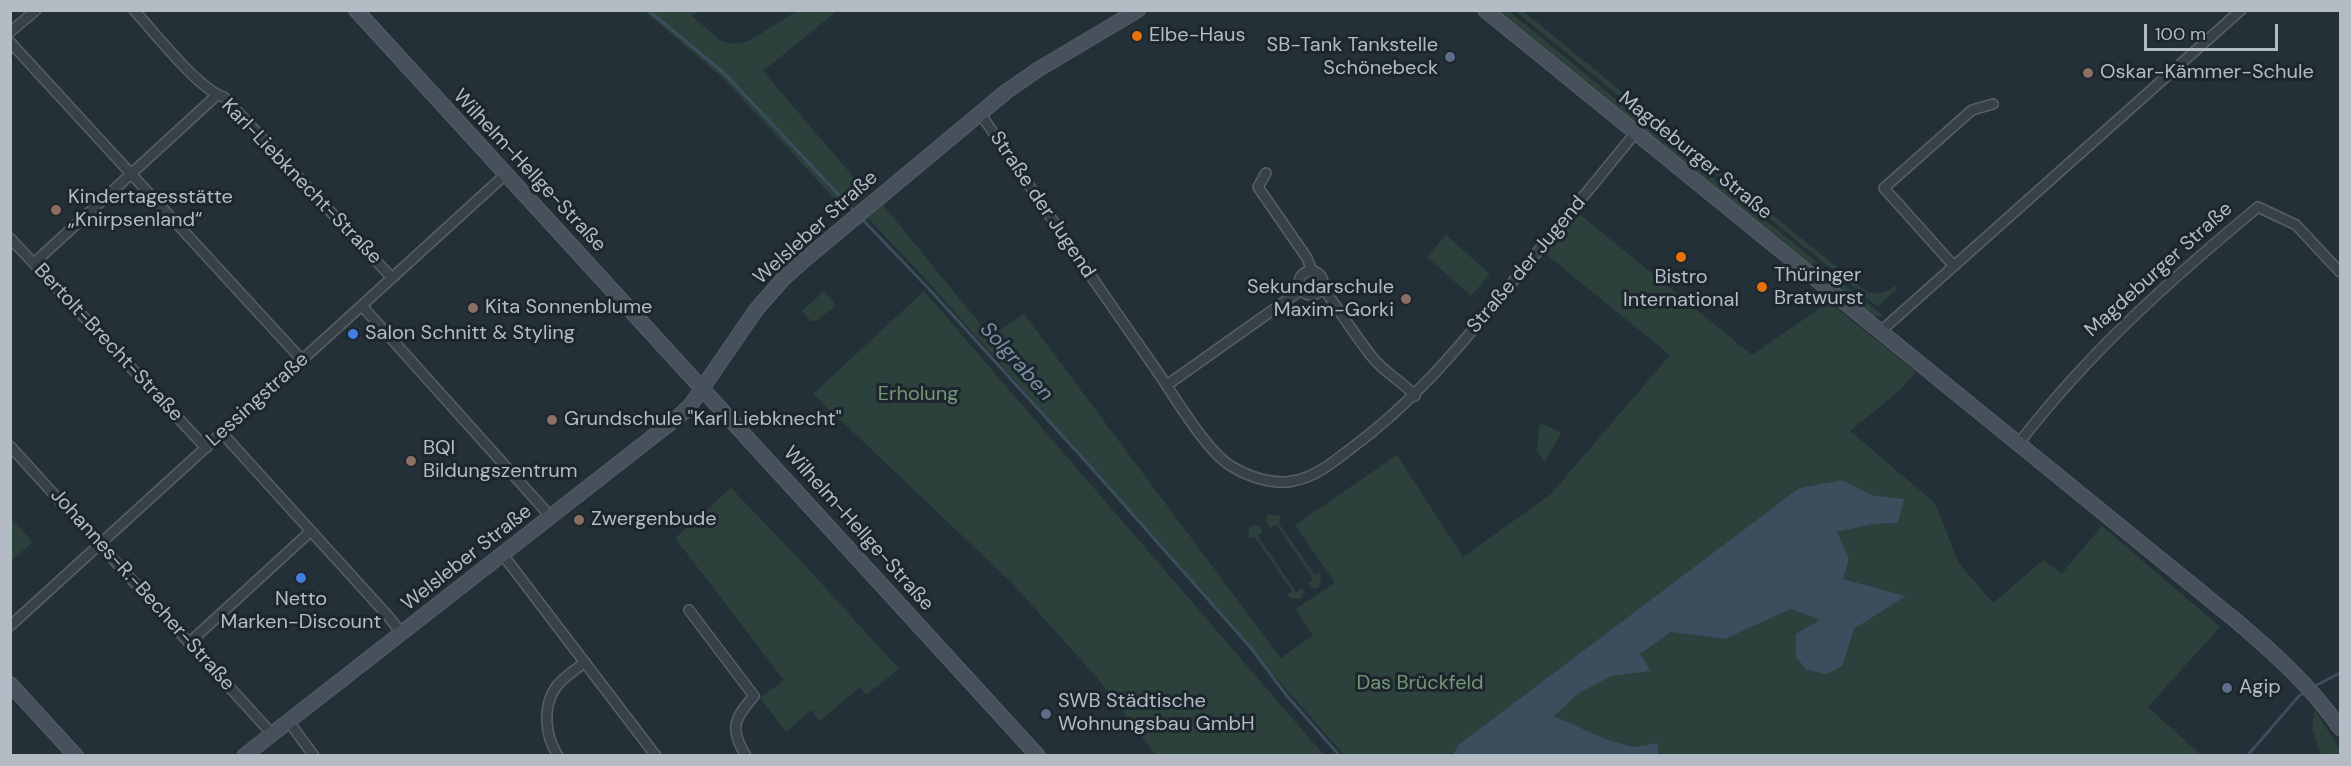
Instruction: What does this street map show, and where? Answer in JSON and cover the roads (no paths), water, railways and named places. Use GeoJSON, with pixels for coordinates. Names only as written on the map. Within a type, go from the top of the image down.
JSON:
{"type":"FeatureCollection","features":[{"type":"Feature","properties":{"kind":"main road","name":"Wilhelm-Hellge-Straße"},"geometry":{"type":"LineString","coordinates":[[356,10],[1038,756]]}},
{"type":"Feature","properties":{"kind":"main road","name":"Welsleber Straße"},"geometry":{"type":"LineString","coordinates":[[244,756],[678,417],[703,389],[756,310],[783,279],[856,215],[980,113],[1040,69],[1138,10]]}},
{"type":"Feature","properties":{"kind":"main road","name":"Magdeburger Straße"},"geometry":{"type":"LineString","coordinates":[[1485,10],[2257,639],[2313,692],[2340,728]]}},
{"type":"Feature","properties":{"kind":"main road"},"geometry":{"type":"LineString","coordinates":[[10,684],[76,756]]}},
{"type":"Feature","properties":{"kind":"street"},"geometry":{"type":"LineString","coordinates":[[10,32],[36,10]]}},
{"type":"Feature","properties":{"kind":"street","name":"Karl-Liebknecht-Straße"},"geometry":{"type":"LineString","coordinates":[[134,10],[199,80],[217,95],[224,97],[392,278]]}},
{"type":"Feature","properties":{"kind":"street"},"geometry":{"type":"LineString","coordinates":[[1881,331],[2241,10]]}},
{"type":"Feature","properties":{"kind":"street"},"geometry":{"type":"LineString","coordinates":[[10,42],[302,360]]}},
{"type":"Feature","properties":{"kind":"street"},"geometry":{"type":"LineString","coordinates":[[34,263],[217,95]]}},
{"type":"Feature","properties":{"kind":"street"},"geometry":{"type":"LineString","coordinates":[[1953,265],[1884,188],[1972,110],[1993,105]]}},
{"type":"Feature","properties":{"kind":"street","name":"Straße der Jugend"},"geometry":{"type":"LineString","coordinates":[[980,113],[1074,253],[1219,457],[1247,474],[1273,482],[1294,481],[1315,473],[1377,430],[1415,396],[1448,360],[1636,132]]}},
{"type":"Feature","properties":{"kind":"street"},"geometry":{"type":"LineString","coordinates":[[1266,173],[1258,187],[1307,258],[1312,271]]}},
{"type":"Feature","properties":{"kind":"street","name":"Lessingstraße"},"geometry":{"type":"LineString","coordinates":[[10,626],[506,174]]}},
{"type":"Feature","properties":{"kind":"street","name":"Magdeburger Straße"},"geometry":{"type":"LineString","coordinates":[[2019,443],[2056,395],[2128,320],[2178,273],[2258,207],[2296,225],[2340,272]]}},
{"type":"Feature","properties":{"kind":"street","name":"Bertolt-Brecht-Straße"},"geometry":{"type":"LineString","coordinates":[[10,237],[206,448]]}},
{"type":"Feature","properties":{"kind":"street"},"geometry":{"type":"LineString","coordinates":[[1302,290],[1299,281],[1305,272],[1312,271],[1319,274],[1322,286],[1374,359],[1385,371],[1405,384],[1415,396]]}},
{"type":"Feature","properties":{"kind":"street"},"geometry":{"type":"LineString","coordinates":[[1302,290],[1313,294],[1322,286]]}},
{"type":"Feature","properties":{"kind":"street"},"geometry":{"type":"LineString","coordinates":[[1167,385],[1302,290]]}},
{"type":"Feature","properties":{"kind":"street"},"geometry":{"type":"LineString","coordinates":[[362,306],[552,517]]}},
{"type":"Feature","properties":{"kind":"street"},"geometry":{"type":"LineString","coordinates":[[222,433],[402,634]]}},
{"type":"Feature","properties":{"kind":"street","name":"Johannes-R.-Becher-Straße"},"geometry":{"type":"LineString","coordinates":[[10,446],[273,735]]}},
{"type":"Feature","properties":{"kind":"street"},"geometry":{"type":"LineString","coordinates":[[190,642],[311,531]]}},
{"type":"Feature","properties":{"kind":"street"},"geometry":{"type":"LineString","coordinates":[[503,555],[656,756]]}},
{"type":"Feature","properties":{"kind":"street"},"geometry":{"type":"LineString","coordinates":[[689,610],[754,696],[740,712],[734,727],[737,742],[746,756]]}},
{"type":"Feature","properties":{"kind":"street"},"geometry":{"type":"LineString","coordinates":[[558,756],[550,736],[547,719],[548,706],[557,685],[585,662]]}},
{"type":"Feature","properties":{"kind":"street"},"geometry":{"type":"LineString","coordinates":[[289,722],[314,756]]}},
{"type":"Feature","properties":{"kind":"water"},"geometry":{"type":"Polygon","coordinates":[[[1842,480],[1872,495],[1904,499],[1898,523],[1873,524],[1837,532],[1849,559],[1843,579],[1906,596],[1854,629],[1843,665],[1827,674],[1807,670],[1796,657],[1796,634],[1820,620],[1791,609],[1725,639],[1671,632],[1640,654],[1651,671],[1611,676],[1578,694],[1554,716],[1608,740],[1633,747],[1657,743],[1659,755],[1453,755],[1458,745],[1799,488],[1842,480]]]}},
{"type":"Feature","properties":{"kind":"waterway","name":"Solgraben"},"geometry":{"type":"LineString","coordinates":[[648,10],[725,74],[855,212]]}},
{"type":"Feature","properties":{"kind":"waterway","name":"Solgraben"},"geometry":{"type":"LineString","coordinates":[[862,219],[930,290],[1088,464],[1251,648],[1287,696],[1340,756]]}},
{"type":"Feature","properties":{"kind":"waterway"},"geometry":{"type":"LineString","coordinates":[[2313,687],[2340,673]]}},
{"type":"Feature","properties":{"kind":"waterway"},"geometry":{"type":"LineString","coordinates":[[2247,756],[2305,692]]}},
{"type":"Feature","properties":{"kind":"place","name":"Elbe-Haus"},"geometry":{"type":"Point","coordinates":[1137,36]}},
{"type":"Feature","properties":{"kind":"place","name":"SB-Tank Tankstelle Schönebeck"},"geometry":{"type":"Point","coordinates":[1450,57]}},
{"type":"Feature","properties":{"kind":"place","name":"Oskar-Kämmer-Schule"},"geometry":{"type":"Point","coordinates":[2088,73]}},
{"type":"Feature","properties":{"kind":"place","name":"Kindertagesstätte „Knirpsenland“"},"geometry":{"type":"Point","coordinates":[56,210]}},
{"type":"Feature","properties":{"kind":"place","name":"Bistro International"},"geometry":{"type":"Point","coordinates":[1681,257]}},
{"type":"Feature","properties":{"kind":"place","name":"Thüringer Bratwurst"},"geometry":{"type":"Point","coordinates":[1762,287]}},
{"type":"Feature","properties":{"kind":"place","name":"Sekundarschule Maxim-Gorki"},"geometry":{"type":"Point","coordinates":[1406,299]}},
{"type":"Feature","properties":{"kind":"place","name":"Kita Sonnenblume"},"geometry":{"type":"Point","coordinates":[473,308]}},
{"type":"Feature","properties":{"kind":"place","name":"Salon Schnitt & Styling"},"geometry":{"type":"Point","coordinates":[353,334]}},
{"type":"Feature","properties":{"kind":"place","name":"Grundschule \"Karl Liebknecht\""},"geometry":{"type":"Point","coordinates":[552,420]}},
{"type":"Feature","properties":{"kind":"place","name":"BQI Bildungszentrum"},"geometry":{"type":"Point","coordinates":[411,461]}},
{"type":"Feature","properties":{"kind":"place","name":"Zwergenbude"},"geometry":{"type":"Point","coordinates":[579,520]}},
{"type":"Feature","properties":{"kind":"place","name":"Netto Marken-Discount"},"geometry":{"type":"Point","coordinates":[301,578]}},
{"type":"Feature","properties":{"kind":"place","name":"Agip"},"geometry":{"type":"Point","coordinates":[2227,688]}},
{"type":"Feature","properties":{"kind":"place","name":"SWB Städtische Wohnungsbau GmbH"},"geometry":{"type":"Point","coordinates":[1046,714]}},
{"type":"Feature","properties":{"kind":"park label","name":"Erholung"},"geometry":{"type":"Point","coordinates":[918,395]}},
{"type":"Feature","properties":{"kind":"park label","name":"Das Brückfeld"},"geometry":{"type":"Point","coordinates":[1420,684]}}]}
